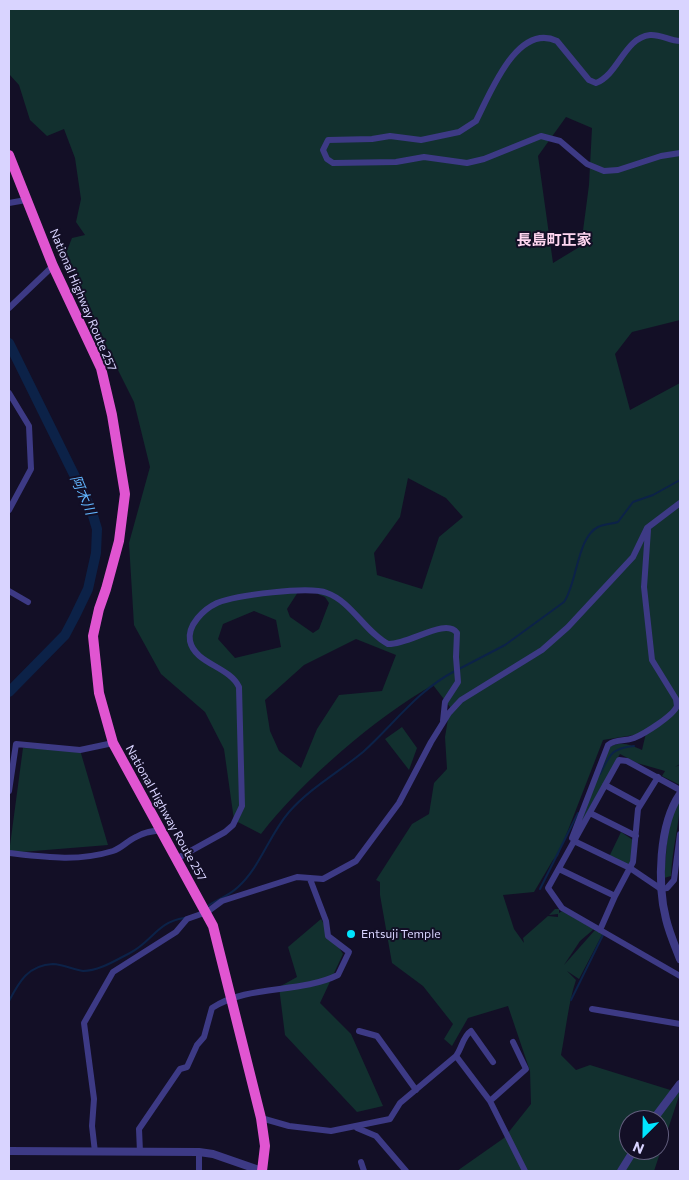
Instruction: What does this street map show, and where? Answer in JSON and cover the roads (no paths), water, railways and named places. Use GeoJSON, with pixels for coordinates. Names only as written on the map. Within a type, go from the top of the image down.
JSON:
{"type":"FeatureCollection","features":[{"type":"Feature","properties":{"kind":"highway","name":"National Highway Route 257"},"geometry":{"type":"LineString","coordinates":[[9,155],[53,266],[100,368],[112,414],[125,494],[119,541],[106,589],[98,610],[93,636],[99,693],[113,743],[178,858],[213,926],[261,1118],[265,1146],[262,1171]]}},
{"type":"Feature","properties":{"kind":"street"},"geometry":{"type":"LineString","coordinates":[[680,42],[658,36],[641,37],[634,42],[610,73],[596,83],[589,80],[557,41],[549,38],[534,38],[518,49],[504,68],[476,121],[469,127],[420,140],[390,136],[372,139],[328,140],[324,150],[327,159],[333,163],[396,162],[424,157],[467,163],[484,159],[524,141],[542,136],[560,141],[587,164],[604,171],[618,170],[661,156],[680,154]]}},
{"type":"Feature","properties":{"kind":"street"},"geometry":{"type":"LineString","coordinates":[[9,203],[26,200]]}},
{"type":"Feature","properties":{"kind":"street"},"geometry":{"type":"LineString","coordinates":[[9,308],[53,266]]}},
{"type":"Feature","properties":{"kind":"street"},"geometry":{"type":"LineString","coordinates":[[9,393],[29,426],[31,468],[12,499],[9,510]]}},
{"type":"Feature","properties":{"kind":"street"},"geometry":{"type":"LineString","coordinates":[[95,1152],[92,1126],[94,1099],[84,1022],[113,972],[176,932],[187,919],[207,912],[222,901],[296,877],[323,879],[356,861],[366,850],[406,793],[443,721],[461,700],[524,662],[568,627],[633,557],[648,528],[680,503]]}},
{"type":"Feature","properties":{"kind":"street"},"geometry":{"type":"LineString","coordinates":[[574,841],[573,834],[608,745],[613,741],[637,737],[672,713],[678,706],[676,699],[652,660],[644,592],[648,528]]}},
{"type":"Feature","properties":{"kind":"street"},"geometry":{"type":"LineString","coordinates":[[178,858],[225,832],[233,825],[243,803],[238,687],[230,675],[195,651],[190,639],[195,622],[212,605],[252,595],[312,589],[333,595],[388,644],[399,644],[444,626],[454,629],[457,633],[458,682],[445,702],[443,721]]}},
{"type":"Feature","properties":{"kind":"street"},"geometry":{"type":"LineString","coordinates":[[9,591],[28,602]]}},
{"type":"Feature","properties":{"kind":"street"},"geometry":{"type":"LineString","coordinates":[[9,791],[16,744],[80,750],[113,743]]}},
{"type":"Feature","properties":{"kind":"street"},"geometry":{"type":"LineString","coordinates":[[680,790],[621,759],[548,888],[558,906],[680,976]]}},
{"type":"Feature","properties":{"kind":"street"},"geometry":{"type":"LineString","coordinates":[[600,930],[614,896],[634,862],[640,804],[658,777]]}},
{"type":"Feature","properties":{"kind":"street"},"geometry":{"type":"LineString","coordinates":[[605,785],[640,804]]}},
{"type":"Feature","properties":{"kind":"street"},"geometry":{"type":"LineString","coordinates":[[680,794],[669,816],[661,889],[666,921],[680,959]]}},
{"type":"Feature","properties":{"kind":"street"},"geometry":{"type":"LineString","coordinates":[[590,813],[636,836]]}},
{"type":"Feature","properties":{"kind":"street"},"geometry":{"type":"LineString","coordinates":[[9,853],[65,859],[87,857],[113,851],[139,835],[162,830]]}},
{"type":"Feature","properties":{"kind":"street"},"geometry":{"type":"LineString","coordinates":[[574,841],[630,868],[661,889],[669,888],[673,884],[680,834]]}},
{"type":"Feature","properties":{"kind":"street"},"geometry":{"type":"LineString","coordinates":[[558,869],[614,896]]}},
{"type":"Feature","properties":{"kind":"street"},"geometry":{"type":"LineString","coordinates":[[140,1152],[139,1129],[143,1121],[180,1068],[187,1067],[196,1045],[204,1037],[212,1008],[232,998],[324,982],[338,976],[349,952],[328,936],[326,921],[310,879]]}},
{"type":"Feature","properties":{"kind":"street"},"geometry":{"type":"LineString","coordinates":[[592,1009],[680,1024]]}},
{"type":"Feature","properties":{"kind":"street"},"geometry":{"type":"LineString","coordinates":[[359,1031],[377,1036],[416,1090]]}},
{"type":"Feature","properties":{"kind":"street"},"geometry":{"type":"LineString","coordinates":[[261,1118],[289,1126],[324,1131],[357,1128],[390,1119],[400,1103],[456,1056],[462,1047],[466,1034],[471,1031],[493,1062]]}},
{"type":"Feature","properties":{"kind":"street"},"geometry":{"type":"LineString","coordinates":[[490,1101],[526,1070],[513,1042]]}},
{"type":"Feature","properties":{"kind":"street"},"geometry":{"type":"LineString","coordinates":[[456,1056],[490,1101],[524,1171]]}},
{"type":"Feature","properties":{"kind":"street"},"geometry":{"type":"LineString","coordinates":[[661,1110],[680,1084]]}},
{"type":"Feature","properties":{"kind":"street"},"geometry":{"type":"LineString","coordinates":[[357,1128],[376,1136],[406,1171]]}},
{"type":"Feature","properties":{"kind":"street"},"geometry":{"type":"LineString","coordinates":[[9,1151],[199,1152],[213,1154],[262,1171]]}},
{"type":"Feature","properties":{"kind":"street"},"geometry":{"type":"LineString","coordinates":[[199,1152],[199,1171]]}},
{"type":"Feature","properties":{"kind":"street"},"geometry":{"type":"LineString","coordinates":[[621,1171],[628,1160]]}},
{"type":"Feature","properties":{"kind":"street"},"geometry":{"type":"LineString","coordinates":[[361,1162],[364,1171]]}},
{"type":"Feature","properties":{"kind":"waterway","name":"阿木川"},"geometry":{"type":"LineString","coordinates":[[9,343],[91,509],[97,529],[96,553],[88,589],[65,635],[9,692]]}},
{"type":"Feature","properties":{"kind":"waterway"},"geometry":{"type":"LineString","coordinates":[[459,669],[505,645],[564,602],[572,584],[581,550],[591,532],[600,526],[618,522],[633,502],[653,495],[680,480]]}},
{"type":"Feature","properties":{"kind":"waterway"},"geometry":{"type":"LineString","coordinates":[[206,907],[231,893],[246,879],[282,821],[297,803],[363,752],[406,708],[429,688],[455,671]]}},
{"type":"Feature","properties":{"kind":"waterway"},"geometry":{"type":"LineString","coordinates":[[600,774],[612,754],[620,749],[634,746]]}},
{"type":"Feature","properties":{"kind":"waterway"},"geometry":{"type":"LineString","coordinates":[[540,889],[578,813]]}},
{"type":"Feature","properties":{"kind":"waterway"},"geometry":{"type":"LineString","coordinates":[[9,1001],[25,976],[37,968],[44,965],[57,964],[89,971],[101,967],[138,949],[167,924],[184,918]]}},
{"type":"Feature","properties":{"kind":"waterway"},"geometry":{"type":"LineString","coordinates":[[571,1000],[603,935]]}},
{"type":"Feature","properties":{"kind":"place","name":"Entsuji Temple"},"geometry":{"type":"Point","coordinates":[351,934]}},
{"type":"Feature","properties":{"kind":"district","name":"長島町正家"},"geometry":{"type":"Point","coordinates":[554,240]}}]}
